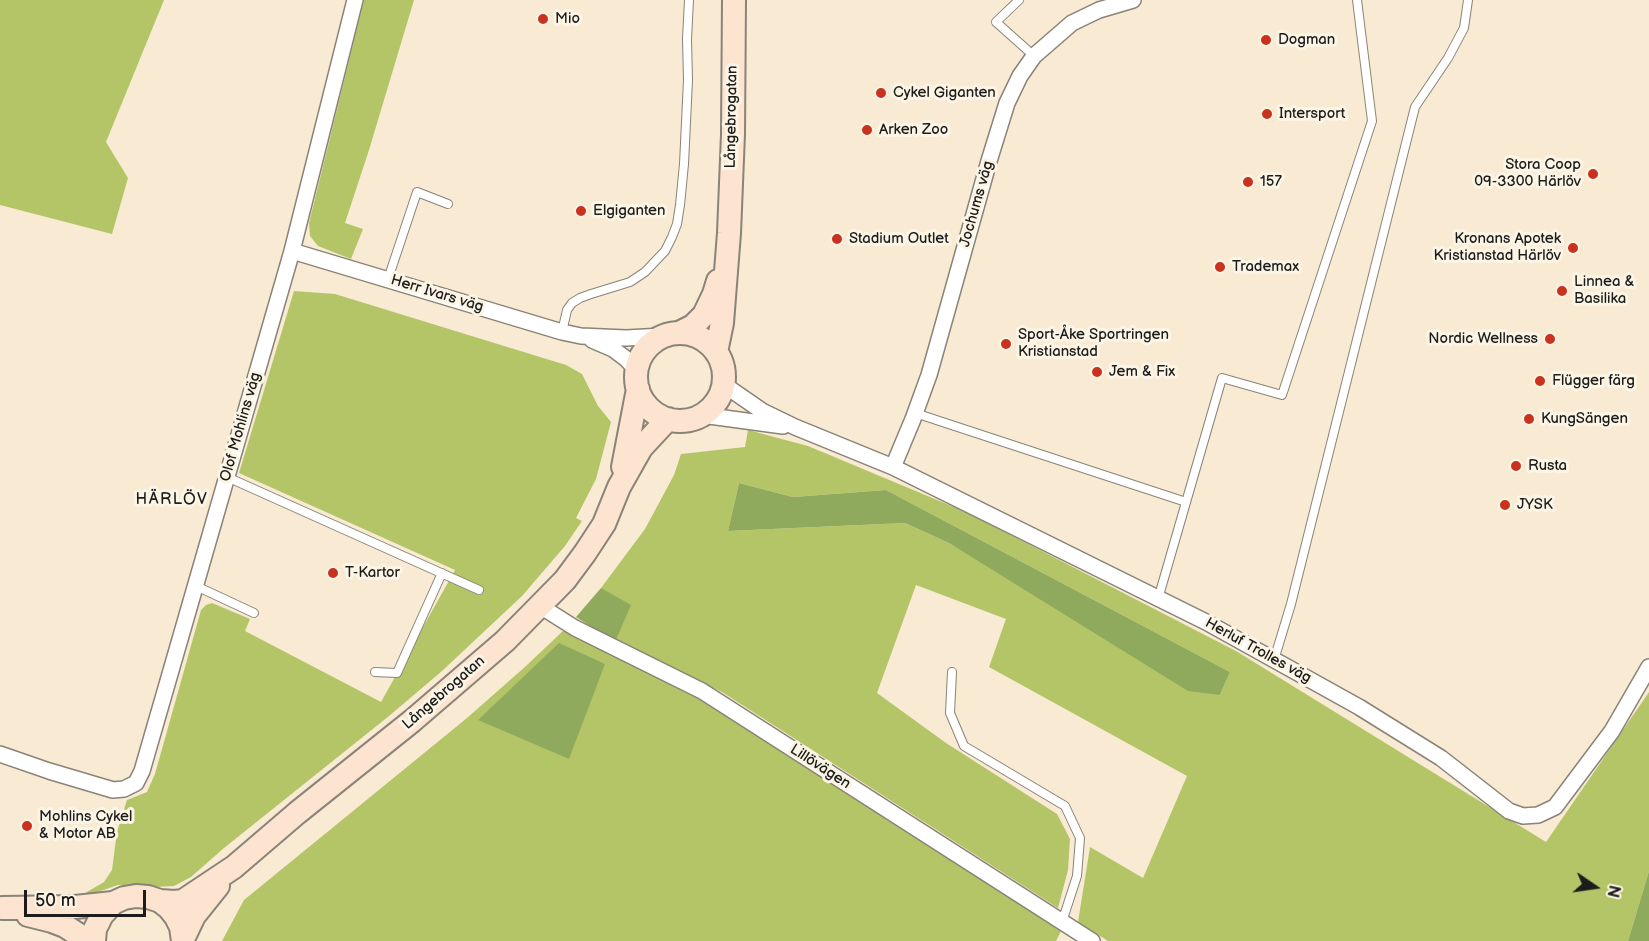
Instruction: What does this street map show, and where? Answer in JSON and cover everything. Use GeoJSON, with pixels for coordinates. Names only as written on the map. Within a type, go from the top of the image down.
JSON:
{"type":"FeatureCollection","features":[{"type":"Feature","properties":{"kind":"main road","name":"Långebrogatan"},"geometry":{"type":"LineString","coordinates":[[716,352],[722,322],[729,233],[733,134],[734,0]]}},
{"type":"Feature","properties":{"kind":"main road","name":"Långebrogatan"},"geometry":{"type":"LineString","coordinates":[[671,335],[693,326],[704,315],[717,284],[729,233]]}},
{"type":"Feature","properties":{"kind":"main road"},"geometry":{"type":"LineString","coordinates":[[690,334],[709,344],[716,352],[723,368],[723,384],[714,404],[702,415],[685,420],[668,419],[658,414],[642,399],[638,379],[640,359],[654,342],[671,335],[690,334]]}},
{"type":"Feature","properties":{"kind":"main road","name":"Långebrogatan"},"geometry":{"type":"LineString","coordinates":[[619,487],[638,379]]}},
{"type":"Feature","properties":{"kind":"main road","name":"Långebrogatan"},"geometry":{"type":"LineString","coordinates":[[1,908],[75,907],[113,903],[136,896],[160,901],[183,901],[234,867],[412,721],[505,641],[540,606],[565,580],[585,553],[604,524],[619,487],[641,448],[668,419]]}},
{"type":"Feature","properties":{"kind":"main road","name":"Långebrogatan"},"geometry":{"type":"LineString","coordinates":[[183,940],[194,916],[234,867]]}},
{"type":"Feature","properties":{"kind":"main road"},"geometry":{"type":"LineString","coordinates":[[160,901],[176,917],[181,927],[183,940]]}},
{"type":"Feature","properties":{"kind":"main road"},"geometry":{"type":"LineString","coordinates":[[94,941],[95,929],[102,915],[113,903]]}},
{"type":"Feature","properties":{"kind":"main road"},"geometry":{"type":"LineString","coordinates":[[1,908],[52,921],[65,926],[88,941]]}},
{"type":"Feature","properties":{"kind":"street","name":"Olof Mohlins väg"},"geometry":{"type":"LineString","coordinates":[[0,754],[113,789],[124,789],[136,783],[142,771],[292,251],[355,0]]}},
{"type":"Feature","properties":{"kind":"street","name":"Jochums väg"},"geometry":{"type":"LineString","coordinates":[[892,466],[929,375],[989,161],[1007,103],[1020,76],[1034,56],[1072,23],[1098,10],[1133,0]]}},
{"type":"Feature","properties":{"kind":"street","name":"Herr Ivars väg"},"geometry":{"type":"LineString","coordinates":[[292,251],[562,332],[581,336],[626,338],[671,335]]}},
{"type":"Feature","properties":{"kind":"street","name":"Herr Ivars väg"},"geometry":{"type":"LineString","coordinates":[[581,336],[613,349],[625,358],[638,379]]}},
{"type":"Feature","properties":{"kind":"street","name":"Herluf Trolles väg"},"geometry":{"type":"LineString","coordinates":[[723,384],[762,411],[795,427],[892,466],[1206,622],[1359,707],[1441,758],[1509,812],[1523,816],[1538,815],[1555,807],[1612,730],[1649,667]]}},
{"type":"Feature","properties":{"kind":"street","name":"Herluf Trolles väg"},"geometry":{"type":"LineString","coordinates":[[702,415],[795,427]]}},
{"type":"Feature","properties":{"kind":"street","name":"Lillövägen"},"geometry":{"type":"LineString","coordinates":[[540,606],[574,628],[702,692],[1092,941]]}},
{"type":"Feature","properties":{"kind":"lane"},"geometry":{"type":"LineString","coordinates":[[562,332],[567,310],[573,303],[585,296],[630,282],[645,272],[665,251],[677,224],[684,164],[689,0]]}},
{"type":"Feature","properties":{"kind":"lane"},"geometry":{"type":"LineString","coordinates":[[1019,0],[996,22],[1034,56]]}},
{"type":"Feature","properties":{"kind":"lane"},"geometry":{"type":"LineString","coordinates":[[1158,599],[1222,378],[1282,395],[1372,121],[1357,0]]}},
{"type":"Feature","properties":{"kind":"lane"},"geometry":{"type":"LineString","coordinates":[[1274,660],[1291,604],[1415,107],[1448,58],[1464,28],[1468,0]]}},
{"type":"Feature","properties":{"kind":"lane"},"geometry":{"type":"LineString","coordinates":[[388,279],[417,192],[448,204]]}},
{"type":"Feature","properties":{"kind":"lane"},"geometry":{"type":"LineString","coordinates":[[915,413],[1186,502]]}},
{"type":"Feature","properties":{"kind":"lane"},"geometry":{"type":"LineString","coordinates":[[227,477],[479,590]]}},
{"type":"Feature","properties":{"kind":"lane"},"geometry":{"type":"LineString","coordinates":[[375,672],[397,673],[442,573]]}},
{"type":"Feature","properties":{"kind":"lane"},"geometry":{"type":"LineString","coordinates":[[196,586],[254,613]]}},
{"type":"Feature","properties":{"kind":"lane"},"geometry":{"type":"LineString","coordinates":[[952,672],[950,713],[964,746],[1065,806],[1080,838],[1077,876],[1062,922]]}},
{"type":"Feature","properties":{"kind":"green space"},"geometry":{"type":"Polygon","coordinates":[[[0,0],[164,0],[106,142],[128,178],[112,234],[0,205],[0,0]]]}},
{"type":"Feature","properties":{"kind":"green space"},"geometry":{"type":"Polygon","coordinates":[[[364,0],[414,0],[345,223],[363,229],[351,259],[318,246],[310,236],[309,223],[364,0]]]}},
{"type":"Feature","properties":{"kind":"green space"},"geometry":{"type":"Polygon","coordinates":[[[294,291],[335,294],[566,365],[582,374],[598,406],[611,422],[596,479],[576,518],[582,521],[565,546],[522,596],[442,671],[191,877],[174,886],[118,885],[83,897],[104,882],[112,870],[117,832],[127,800],[147,792],[155,774],[201,610],[206,605],[212,603],[250,619],[245,631],[381,702],[455,570],[239,473],[294,291]]]}},
{"type":"Feature","properties":{"kind":"green space"},"geometry":{"type":"Polygon","coordinates":[[[748,430],[808,446],[966,512],[1236,651],[1546,842],[1649,692],[1649,871],[1628,941],[1108,941],[1078,922],[1090,847],[1143,878],[1187,776],[989,667],[1006,619],[916,585],[877,693],[946,743],[1057,814],[1070,839],[1068,870],[1058,908],[722,692],[615,642],[601,588],[645,529],[674,475],[681,454],[745,447],[748,430]],[[739,483],[728,531],[905,523],[949,543],[1220,695],[1230,672],[886,490],[793,497],[739,483]]]}},
{"type":"Feature","properties":{"kind":"green space"},"geometry":{"type":"Polygon","coordinates":[[[739,483],[793,497],[886,490],[1230,672],[1220,695],[1188,691],[949,543],[905,523],[728,531],[739,483]]]}},
{"type":"Feature","properties":{"kind":"green space"},"geometry":{"type":"Polygon","coordinates":[[[601,588],[631,605],[615,642],[576,617],[601,588]]]}},
{"type":"Feature","properties":{"kind":"green space"},"geometry":{"type":"Polygon","coordinates":[[[565,629],[689,693],[1063,927],[1056,941],[222,941],[244,900],[467,718],[565,629]]]}},
{"type":"Feature","properties":{"kind":"green space"},"geometry":{"type":"Polygon","coordinates":[[[559,643],[605,664],[569,759],[478,720],[559,643]]]}},
{"type":"Feature","properties":{"kind":"green space"},"geometry":{"type":"Polygon","coordinates":[[[1649,871],[1649,941],[1628,941],[1649,871]]]}},
{"type":"Feature","properties":{"kind":"place","name":"Mio"},"geometry":{"type":"Point","coordinates":[543,19]}},
{"type":"Feature","properties":{"kind":"place","name":"Dogman"},"geometry":{"type":"Point","coordinates":[1266,40]}},
{"type":"Feature","properties":{"kind":"place","name":"Cykel Giganten"},"geometry":{"type":"Point","coordinates":[881,93]}},
{"type":"Feature","properties":{"kind":"place","name":"Intersport"},"geometry":{"type":"Point","coordinates":[1267,114]}},
{"type":"Feature","properties":{"kind":"place","name":"Arken Zoo"},"geometry":{"type":"Point","coordinates":[867,130]}},
{"type":"Feature","properties":{"kind":"place","name":"Stora Coop 09-3300 Härlöv"},"geometry":{"type":"Point","coordinates":[1593,174]}},
{"type":"Feature","properties":{"kind":"place","name":"157"},"geometry":{"type":"Point","coordinates":[1248,182]}},
{"type":"Feature","properties":{"kind":"place","name":"Elgiganten"},"geometry":{"type":"Point","coordinates":[581,211]}},
{"type":"Feature","properties":{"kind":"place","name":"Stadium Outlet"},"geometry":{"type":"Point","coordinates":[837,239]}},
{"type":"Feature","properties":{"kind":"place","name":"Kronans Apotek Kristianstad Härlöv"},"geometry":{"type":"Point","coordinates":[1573,248]}},
{"type":"Feature","properties":{"kind":"place","name":"Trademax"},"geometry":{"type":"Point","coordinates":[1220,267]}},
{"type":"Feature","properties":{"kind":"place","name":"Linnea & Basilika"},"geometry":{"type":"Point","coordinates":[1562,291]}},
{"type":"Feature","properties":{"kind":"place","name":"Nordic Wellness"},"geometry":{"type":"Point","coordinates":[1550,339]}},
{"type":"Feature","properties":{"kind":"place","name":"Sport-Åke Sportringen Kristianstad"},"geometry":{"type":"Point","coordinates":[1006,344]}},
{"type":"Feature","properties":{"kind":"place","name":"Jem & Fix"},"geometry":{"type":"Point","coordinates":[1097,372]}},
{"type":"Feature","properties":{"kind":"place","name":"Flügger färg"},"geometry":{"type":"Point","coordinates":[1540,381]}},
{"type":"Feature","properties":{"kind":"place","name":"KungSängen"},"geometry":{"type":"Point","coordinates":[1529,419]}},
{"type":"Feature","properties":{"kind":"place","name":"Rusta"},"geometry":{"type":"Point","coordinates":[1516,466]}},
{"type":"Feature","properties":{"kind":"place","name":"JYSK"},"geometry":{"type":"Point","coordinates":[1505,505]}},
{"type":"Feature","properties":{"kind":"place","name":"T-Kartor"},"geometry":{"type":"Point","coordinates":[333,573]}},
{"type":"Feature","properties":{"kind":"place","name":"Mohlins Cykel & Motor AB"},"geometry":{"type":"Point","coordinates":[27,826]}},
{"type":"Feature","properties":{"kind":"district","name":"HÄRLÖV"},"geometry":{"type":"Point","coordinates":[172,500]}}]}
